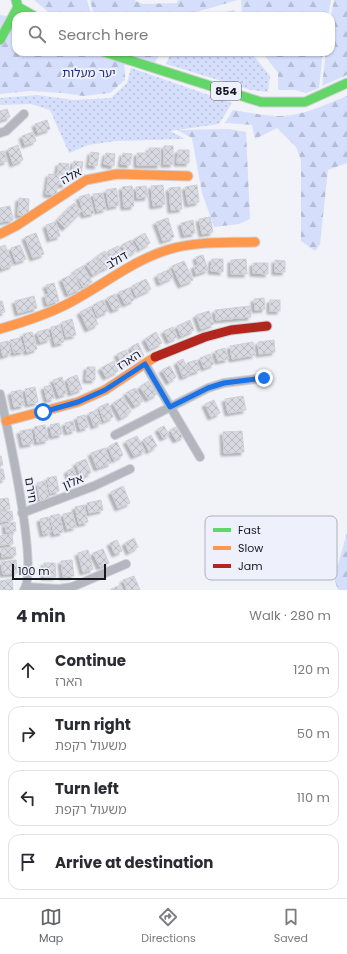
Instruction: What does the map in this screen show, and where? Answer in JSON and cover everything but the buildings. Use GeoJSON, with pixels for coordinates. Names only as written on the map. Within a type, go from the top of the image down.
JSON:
{"type":"FeatureCollection","features":[{"type":"Feature","properties":{"kind":"street"},"geometry":{"type":"LineString","coordinates":[[17,3],[29,12]]}},
{"type":"Feature","properties":{"kind":"street"},"geometry":{"type":"LineString","coordinates":[[0,40],[12,14]]}},
{"type":"Feature","properties":{"kind":"street","name":"854"},"geometry":{"type":"LineString","coordinates":[[117,56],[262,102],[306,102],[347,83]]}},
{"type":"Feature","properties":{"kind":"street"},"geometry":{"type":"LineString","coordinates":[[0,133],[6,131],[24,114]]}},
{"type":"Feature","properties":{"kind":"street","name":"אלה"},"geometry":{"type":"LineString","coordinates":[[0,234],[16,226],[86,180],[117,174],[188,176]]}},
{"type":"Feature","properties":{"kind":"street","name":"דולב"},"geometry":{"type":"LineString","coordinates":[[0,329],[40,315],[70,302],[128,267],[153,254],[168,249],[211,244],[255,242]]}},
{"type":"Feature","properties":{"kind":"street","name":"הארז"},"geometry":{"type":"LineString","coordinates":[[6,421],[78,402],[105,390],[157,356],[205,337],[231,330],[267,326]]}},
{"type":"Feature","properties":{"kind":"street"},"geometry":{"type":"LineString","coordinates":[[145,364],[200,457]]}},
{"type":"Feature","properties":{"kind":"street"},"geometry":{"type":"LineString","coordinates":[[115,434],[208,388],[224,383],[264,378]]}},
{"type":"Feature","properties":{"kind":"street","name":"חירם"},"geometry":{"type":"LineString","coordinates":[[0,394],[28,549],[28,571],[25,588]]}},
{"type":"Feature","properties":{"kind":"street","name":"אלון"},"geometry":{"type":"LineString","coordinates":[[22,513],[94,486],[130,469]]}},
{"type":"Feature","properties":{"kind":"street"},"geometry":{"type":"LineString","coordinates":[[25,588],[59,589],[72,587],[126,564]]}},
{"type":"Feature","properties":{"kind":"green space"},"geometry":{"type":"Polygon","coordinates":[[[34,0],[87,0],[91,12],[48,12],[34,0]]]}},
{"type":"Feature","properties":{"kind":"green space"},"geometry":{"type":"Polygon","coordinates":[[[90,0],[134,0],[143,4],[177,3],[178,0],[238,0],[196,12],[93,12],[90,0]]]}},
{"type":"Feature","properties":{"kind":"green space"},"geometry":{"type":"Polygon","coordinates":[[[241,0],[331,0],[329,12],[242,12],[241,0]]]}},
{"type":"Feature","properties":{"kind":"green space"},"geometry":{"type":"Polygon","coordinates":[[[334,0],[347,0],[347,75],[322,86],[326,56],[335,56],[335,12],[332,12],[334,0]]]}},
{"type":"Feature","properties":{"kind":"green space","name":"יער מעלות"},"geometry":{"type":"Polygon","coordinates":[[[0,15],[12,16],[12,56],[124,56],[125,80],[110,93],[83,96],[30,91],[0,94],[0,15]]]}},
{"type":"Feature","properties":{"kind":"green space","name":"יער מעלות"},"geometry":{"type":"Polygon","coordinates":[[[130,56],[159,56],[154,64],[130,56]]]}},
{"type":"Feature","properties":{"kind":"green space"},"geometry":{"type":"Polygon","coordinates":[[[169,56],[254,56],[270,76],[268,92],[251,90],[166,64],[169,56]]]}},
{"type":"Feature","properties":{"kind":"green space"},"geometry":{"type":"Polygon","coordinates":[[[265,56],[323,56],[319,88],[306,93],[295,90],[278,90],[278,73],[265,56]]]}},
{"type":"Feature","properties":{"kind":"green space"},"geometry":{"type":"Polygon","coordinates":[[[131,68],[232,103],[219,124],[170,131],[185,139],[116,141],[88,145],[69,153],[50,110],[31,104],[0,105],[0,98],[37,95],[74,100],[111,98],[127,83],[131,68]]]}},
{"type":"Feature","properties":{"kind":"green space"},"geometry":{"type":"Polygon","coordinates":[[[347,96],[347,163],[328,170],[320,244],[315,251],[301,241],[301,160],[296,147],[277,128],[255,139],[252,125],[225,123],[233,110],[270,116],[285,116],[313,110],[347,96]]]}},
{"type":"Feature","properties":{"kind":"green space"},"geometry":{"type":"Polygon","coordinates":[[[229,129],[246,132],[250,219],[239,224],[214,227],[202,193],[192,138],[177,130],[229,129]]]}},
{"type":"Feature","properties":{"kind":"green space"},"geometry":{"type":"Polygon","coordinates":[[[347,533],[347,590],[338,590],[335,580],[337,580],[337,568],[347,533]]]}},
{"type":"Feature","properties":{"kind":"traffic: fast"},"geometry":{"type":"LineString","coordinates":[[16,0],[18,7],[27,12]]}},
{"type":"Feature","properties":{"kind":"traffic: fast"},"geometry":{"type":"LineString","coordinates":[[15,12],[18,7]]}},
{"type":"Feature","properties":{"kind":"traffic: fast"},"geometry":{"type":"LineString","coordinates":[[0,40],[12,18]]}},
{"type":"Feature","properties":{"kind":"traffic: fast"},"geometry":{"type":"LineString","coordinates":[[117,56],[261,102],[305,102],[347,83]]}},
{"type":"Feature","properties":{"kind":"traffic: slow"},"geometry":{"type":"LineString","coordinates":[[0,234],[16,226],[86,180],[117,174],[188,176]]}},
{"type":"Feature","properties":{"kind":"traffic: slow"},"geometry":{"type":"LineString","coordinates":[[0,329],[18,324],[63,306],[142,260],[167,250],[189,245],[255,242]]}},
{"type":"Feature","properties":{"kind":"traffic: slow"},"geometry":{"type":"LineString","coordinates":[[6,421],[78,402],[105,390],[155,357]]}},
{"type":"Feature","properties":{"kind":"traffic: jam"},"geometry":{"type":"LineString","coordinates":[[155,357],[205,337],[231,330],[267,326]]}},
{"type":"Feature","properties":{"kind":"route"},"geometry":{"type":"LineString","coordinates":[[43,412],[78,402],[105,390],[145,364],[170,407],[194,394],[224,383],[264,378]]}}]}
